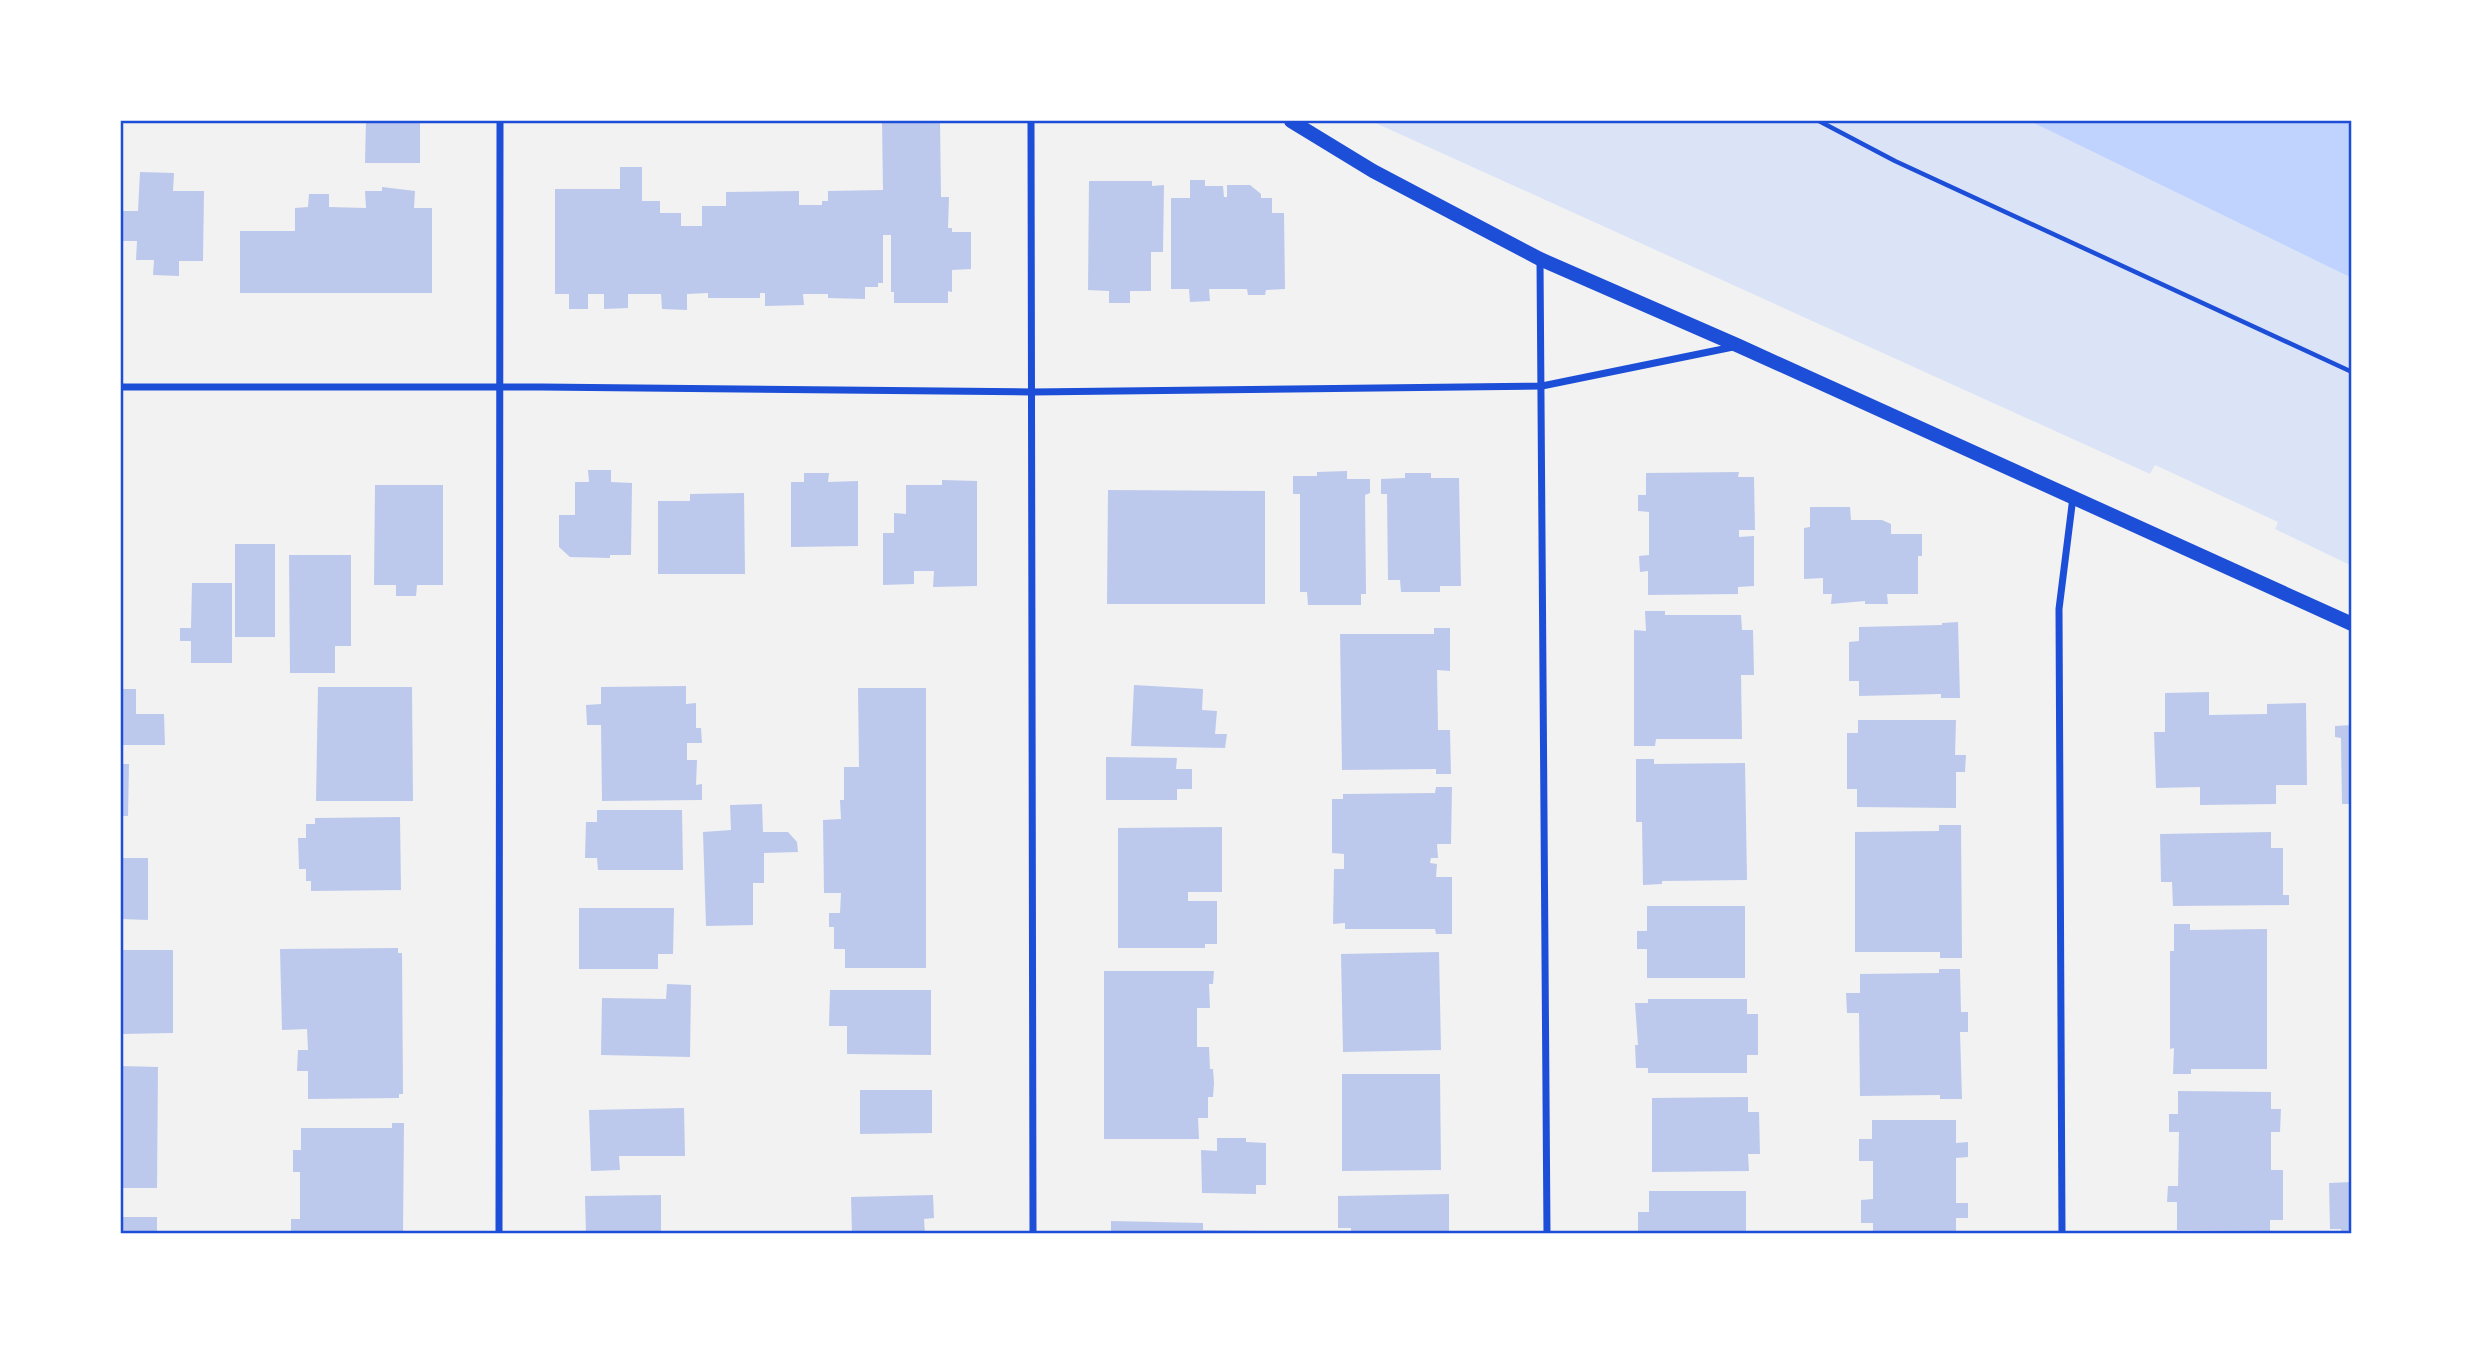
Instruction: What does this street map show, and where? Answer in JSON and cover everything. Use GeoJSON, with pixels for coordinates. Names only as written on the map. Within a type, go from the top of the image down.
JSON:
{"type":"FeatureCollection","features":[{"type":"Feature","properties":{"kind":"main road"},"geometry":{"type":"LineString","coordinates":[[1292,121],[1373,171],[1540,259],[2073,496],[2352,624]]}},
{"type":"Feature","properties":{"kind":"street"},"geometry":{"type":"LineString","coordinates":[[499,1234],[500,121]]}},
{"type":"Feature","properties":{"kind":"street"},"geometry":{"type":"LineString","coordinates":[[1031,121],[1033,1234]]}},
{"type":"Feature","properties":{"kind":"street"},"geometry":{"type":"LineString","coordinates":[[1540,259],[1547,1234]]}},
{"type":"Feature","properties":{"kind":"street"},"geometry":{"type":"LineString","coordinates":[[121,387],[1032,391],[1542,386],[1739,346]]}},
{"type":"Feature","properties":{"kind":"street"},"geometry":{"type":"LineString","coordinates":[[2062,1234],[2059,609],[2073,496]]}},
{"type":"Feature","properties":{"kind":"path"},"geometry":{"type":"LineString","coordinates":[[1819,121],[1895,161],[2352,372]]}},
{"type":"Feature","properties":{"kind":"shaded area"},"geometry":{"type":"Polygon","coordinates":[[[1371,121],[2046,121],[2352,276],[2352,566],[2275,529],[2278,522],[2155,465],[2150,474],[1371,121]]]}},
{"type":"Feature","properties":{"kind":"water"},"geometry":{"type":"Polygon","coordinates":[[[2030,121],[2352,121],[2352,278],[2030,121]]]}},
{"type":"Feature","properties":{"kind":"building"},"geometry":{"type":"Polygon","coordinates":[[[366,121],[420,121],[420,163],[365,163],[366,121]]]}},
{"type":"Feature","properties":{"kind":"building"},"geometry":{"type":"Polygon","coordinates":[[[882,121],[940,121],[941,197],[949,197],[948,228],[952,228],[952,232],[971,232],[971,269],[952,270],[952,292],[948,291],[948,303],[894,303],[894,292],[891,292],[891,235],[883,235],[883,283],[878,283],[878,287],[865,287],[865,299],[803,294],[804,305],[765,306],[765,293],[760,293],[760,298],[708,298],[708,293],[687,294],[687,310],[662,309],[661,294],[628,294],[628,308],[604,309],[604,294],[588,294],[588,309],[569,309],[569,294],[555,294],[555,189],[620,189],[620,167],[642,167],[642,201],[660,201],[660,213],[681,213],[681,226],[702,226],[702,206],[726,206],[726,192],[799,191],[799,205],[822,205],[822,201],[828,201],[828,191],[883,190],[882,121]]]}},
{"type":"Feature","properties":{"kind":"building"},"geometry":{"type":"Polygon","coordinates":[[[140,172],[174,173],[173,191],[204,191],[203,261],[179,261],[179,276],[153,275],[154,260],[136,260],[137,241],[123,241],[123,211],[138,211],[140,172]]]}},
{"type":"Feature","properties":{"kind":"building"},"geometry":{"type":"Polygon","coordinates":[[[1190,180],[1205,180],[1205,186],[1223,186],[1224,197],[1227,197],[1227,185],[1250,185],[1261,194],[1261,198],[1272,198],[1272,213],[1284,213],[1285,289],[1266,290],[1265,295],[1248,295],[1247,289],[1209,289],[1210,301],[1190,302],[1189,289],[1171,289],[1171,198],[1190,198],[1190,180]]]}},
{"type":"Feature","properties":{"kind":"building"},"geometry":{"type":"Polygon","coordinates":[[[1089,181],[1152,181],[1152,186],[1164,185],[1163,252],[1151,252],[1151,291],[1130,291],[1130,303],[1109,303],[1109,291],[1088,290],[1089,181]]]}},
{"type":"Feature","properties":{"kind":"building"},"geometry":{"type":"Polygon","coordinates":[[[382,187],[415,191],[414,208],[432,208],[432,293],[240,293],[240,231],[295,231],[295,208],[308,207],[309,194],[329,194],[329,207],[366,208],[365,191],[382,191],[382,187]]]}},
{"type":"Feature","properties":{"kind":"building"},"geometry":{"type":"Polygon","coordinates":[[[588,470],[611,470],[611,482],[632,483],[631,555],[610,555],[610,558],[570,557],[559,547],[559,515],[575,515],[575,482],[589,482],[588,470]]]}},
{"type":"Feature","properties":{"kind":"building"},"geometry":{"type":"Polygon","coordinates":[[[1347,471],[1347,479],[1370,479],[1370,493],[1365,495],[1366,594],[1361,594],[1361,605],[1308,605],[1307,592],[1300,592],[1300,494],[1293,494],[1293,476],[1317,476],[1317,472],[1347,471]]]}},
{"type":"Feature","properties":{"kind":"building"},"geometry":{"type":"Polygon","coordinates":[[[1739,472],[1738,477],[1754,477],[1755,530],[1739,530],[1739,537],[1754,536],[1754,586],[1738,587],[1738,594],[1648,595],[1648,571],[1640,572],[1639,556],[1649,555],[1649,512],[1638,511],[1638,495],[1646,495],[1646,473],[1739,472]]]}},
{"type":"Feature","properties":{"kind":"building"},"geometry":{"type":"Polygon","coordinates":[[[804,473],[829,473],[828,482],[858,481],[858,546],[791,547],[791,482],[804,482],[804,473]]]}},
{"type":"Feature","properties":{"kind":"building"},"geometry":{"type":"Polygon","coordinates":[[[1405,473],[1431,473],[1431,478],[1459,478],[1461,586],[1440,586],[1440,592],[1401,592],[1400,580],[1388,580],[1387,494],[1381,494],[1381,479],[1405,478],[1405,473]]]}},
{"type":"Feature","properties":{"kind":"building"},"geometry":{"type":"Polygon","coordinates":[[[942,480],[977,481],[977,586],[933,587],[934,571],[914,571],[914,584],[883,585],[883,533],[894,533],[894,513],[906,514],[906,485],[942,485],[942,480]]]}},
{"type":"Feature","properties":{"kind":"building"},"geometry":{"type":"Polygon","coordinates":[[[375,485],[443,485],[443,585],[417,585],[416,596],[396,596],[396,585],[374,585],[375,485]]]}},
{"type":"Feature","properties":{"kind":"building"},"geometry":{"type":"Polygon","coordinates":[[[1108,490],[1265,491],[1265,604],[1107,604],[1108,490]]]}},
{"type":"Feature","properties":{"kind":"building"},"geometry":{"type":"Polygon","coordinates":[[[744,493],[745,574],[658,574],[658,501],[690,501],[690,494],[744,493]]]}},
{"type":"Feature","properties":{"kind":"building"},"geometry":{"type":"Polygon","coordinates":[[[1810,507],[1850,507],[1851,520],[1882,520],[1891,524],[1891,534],[1922,534],[1922,556],[1918,556],[1918,594],[1887,594],[1888,604],[1865,604],[1865,601],[1831,604],[1832,594],[1823,594],[1823,578],[1804,579],[1804,528],[1810,527],[1810,507]]]}},
{"type":"Feature","properties":{"kind":"building"},"geometry":{"type":"Polygon","coordinates":[[[235,544],[275,544],[275,637],[235,637],[235,544]]]}},
{"type":"Feature","properties":{"kind":"building"},"geometry":{"type":"Polygon","coordinates":[[[289,555],[351,555],[351,646],[335,646],[335,673],[290,673],[289,555]]]}},
{"type":"Feature","properties":{"kind":"building"},"geometry":{"type":"Polygon","coordinates":[[[192,583],[232,583],[232,663],[191,663],[191,641],[180,641],[180,628],[191,628],[192,583]]]}},
{"type":"Feature","properties":{"kind":"building"},"geometry":{"type":"Polygon","coordinates":[[[1645,611],[1665,611],[1665,615],[1741,615],[1742,630],[1753,630],[1754,675],[1741,675],[1742,739],[1656,739],[1655,746],[1634,746],[1634,630],[1646,631],[1645,611]]]}},
{"type":"Feature","properties":{"kind":"building"},"geometry":{"type":"Polygon","coordinates":[[[1958,622],[1960,698],[1941,698],[1941,694],[1859,696],[1859,681],[1849,681],[1849,642],[1859,641],[1859,627],[1942,625],[1958,622]]]}},
{"type":"Feature","properties":{"kind":"building"},"geometry":{"type":"Polygon","coordinates":[[[1434,628],[1450,628],[1450,671],[1437,670],[1438,730],[1450,730],[1451,774],[1436,774],[1436,769],[1342,770],[1340,634],[1434,634],[1434,628]]]}},
{"type":"Feature","properties":{"kind":"building"},"geometry":{"type":"Polygon","coordinates":[[[1134,685],[1203,689],[1202,710],[1217,711],[1215,734],[1227,734],[1225,748],[1131,746],[1134,685]]]}},
{"type":"Feature","properties":{"kind":"building"},"geometry":{"type":"Polygon","coordinates":[[[686,686],[686,704],[696,703],[696,728],[701,728],[702,743],[687,743],[687,760],[697,760],[696,785],[702,784],[702,800],[602,801],[601,725],[587,725],[586,705],[601,704],[601,687],[686,686]]]}},
{"type":"Feature","properties":{"kind":"building"},"geometry":{"type":"Polygon","coordinates":[[[318,687],[412,687],[413,801],[316,801],[318,687]]]}},
{"type":"Feature","properties":{"kind":"building"},"geometry":{"type":"Polygon","coordinates":[[[858,688],[926,688],[926,968],[845,968],[845,949],[834,949],[834,927],[829,927],[829,913],[840,913],[841,893],[824,893],[823,820],[841,819],[844,767],[859,767],[858,688]]]}},
{"type":"Feature","properties":{"kind":"building"},"geometry":{"type":"Polygon","coordinates":[[[121,689],[136,689],[136,714],[164,714],[165,745],[121,745],[121,689]]]}},
{"type":"Feature","properties":{"kind":"building"},"geometry":{"type":"Polygon","coordinates":[[[2209,692],[2209,715],[2267,714],[2267,704],[2306,703],[2307,785],[2276,785],[2276,804],[2200,805],[2200,787],[2156,788],[2154,732],[2165,732],[2165,693],[2209,692]]]}},
{"type":"Feature","properties":{"kind":"building"},"geometry":{"type":"Polygon","coordinates":[[[1858,720],[1956,720],[1955,755],[1966,755],[1965,772],[1956,772],[1956,808],[1857,807],[1857,789],[1847,789],[1847,733],[1858,733],[1858,720]]]}},
{"type":"Feature","properties":{"kind":"building"},"geometry":{"type":"Polygon","coordinates":[[[2352,725],[2352,804],[2342,804],[2341,738],[2335,737],[2335,726],[2352,725]]]}},
{"type":"Feature","properties":{"kind":"building"},"geometry":{"type":"Polygon","coordinates":[[[1106,757],[1177,758],[1176,769],[1192,769],[1192,789],[1177,789],[1177,800],[1106,800],[1106,757]]]}},
{"type":"Feature","properties":{"kind":"building"},"geometry":{"type":"Polygon","coordinates":[[[1636,759],[1654,759],[1654,764],[1745,763],[1747,880],[1662,881],[1662,884],[1643,885],[1642,822],[1636,822],[1636,759]]]}},
{"type":"Feature","properties":{"kind":"building"},"geometry":{"type":"Polygon","coordinates":[[[121,764],[129,764],[128,816],[121,816],[121,764]]]}},
{"type":"Feature","properties":{"kind":"building"},"geometry":{"type":"Polygon","coordinates":[[[1436,787],[1452,787],[1451,844],[1437,844],[1438,858],[1431,858],[1430,863],[1437,864],[1436,877],[1452,877],[1452,934],[1436,934],[1435,929],[1345,929],[1345,923],[1333,924],[1334,869],[1344,869],[1344,854],[1332,853],[1332,799],[1343,799],[1343,794],[1435,793],[1436,787]]]}},
{"type":"Feature","properties":{"kind":"building"},"geometry":{"type":"Polygon","coordinates":[[[762,804],[763,832],[788,832],[797,842],[798,852],[764,853],[764,883],[753,883],[753,925],[706,926],[703,832],[731,830],[730,805],[762,804]]]}},
{"type":"Feature","properties":{"kind":"building"},"geometry":{"type":"Polygon","coordinates":[[[597,810],[682,810],[683,870],[598,870],[597,858],[585,858],[586,822],[597,822],[597,810]]]}},
{"type":"Feature","properties":{"kind":"building"},"geometry":{"type":"Polygon","coordinates":[[[400,817],[401,890],[311,891],[311,881],[306,881],[306,869],[299,869],[298,838],[306,838],[306,824],[315,824],[315,818],[400,817]]]}},
{"type":"Feature","properties":{"kind":"building"},"geometry":{"type":"Polygon","coordinates":[[[1939,825],[1961,825],[1962,958],[1940,958],[1940,952],[1855,952],[1855,832],[1939,831],[1939,825]]]}},
{"type":"Feature","properties":{"kind":"building"},"geometry":{"type":"Polygon","coordinates":[[[1222,827],[1222,892],[1188,892],[1188,901],[1217,901],[1217,944],[1205,944],[1205,948],[1118,948],[1118,828],[1222,827]]]}},
{"type":"Feature","properties":{"kind":"building"},"geometry":{"type":"Polygon","coordinates":[[[2271,832],[2271,848],[2283,848],[2283,895],[2289,895],[2289,905],[2173,906],[2172,882],[2161,882],[2160,834],[2271,832]]]}},
{"type":"Feature","properties":{"kind":"building"},"geometry":{"type":"Polygon","coordinates":[[[121,858],[148,858],[148,920],[121,919],[121,858]]]}},
{"type":"Feature","properties":{"kind":"building"},"geometry":{"type":"Polygon","coordinates":[[[1647,906],[1745,906],[1745,978],[1647,978],[1647,949],[1637,949],[1637,931],[1647,931],[1647,906]]]}},
{"type":"Feature","properties":{"kind":"building"},"geometry":{"type":"Polygon","coordinates":[[[579,908],[674,908],[673,954],[658,954],[658,969],[579,969],[579,908]]]}},
{"type":"Feature","properties":{"kind":"building"},"geometry":{"type":"Polygon","coordinates":[[[2174,924],[2190,924],[2190,930],[2267,929],[2267,1069],[2191,1069],[2191,1074],[2173,1074],[2174,1048],[2170,1049],[2170,951],[2174,951],[2174,924]]]}},
{"type":"Feature","properties":{"kind":"building"},"geometry":{"type":"Polygon","coordinates":[[[398,948],[398,953],[402,953],[403,1094],[399,1094],[399,1098],[308,1099],[308,1071],[297,1071],[298,1050],[308,1050],[307,1029],[282,1030],[280,949],[398,948]]]}},
{"type":"Feature","properties":{"kind":"building"},"geometry":{"type":"Polygon","coordinates":[[[121,950],[173,950],[173,1033],[121,1034],[121,950]]]}},
{"type":"Feature","properties":{"kind":"building"},"geometry":{"type":"Polygon","coordinates":[[[1439,952],[1441,1050],[1343,1052],[1341,954],[1439,952]]]}},
{"type":"Feature","properties":{"kind":"building"},"geometry":{"type":"Polygon","coordinates":[[[1939,969],[1960,969],[1961,1012],[1968,1012],[1968,1032],[1960,1032],[1962,1099],[1940,1099],[1940,1095],[1860,1096],[1859,1013],[1847,1013],[1846,993],[1860,993],[1860,974],[1939,973],[1939,969]]]}},
{"type":"Feature","properties":{"kind":"building"},"geometry":{"type":"Polygon","coordinates":[[[1104,971],[1214,971],[1213,984],[1209,984],[1210,1008],[1197,1008],[1197,1047],[1209,1047],[1214,1083],[1213,1097],[1208,1097],[1208,1118],[1198,1118],[1199,1139],[1104,1139],[1104,971]]]}},
{"type":"Feature","properties":{"kind":"building"},"geometry":{"type":"Polygon","coordinates":[[[667,984],[691,985],[690,1057],[601,1055],[602,998],[666,999],[667,984]]]}},
{"type":"Feature","properties":{"kind":"building"},"geometry":{"type":"Polygon","coordinates":[[[830,990],[931,990],[931,1055],[847,1054],[847,1026],[829,1026],[830,990]]]}},
{"type":"Feature","properties":{"kind":"building"},"geometry":{"type":"Polygon","coordinates":[[[1648,999],[1747,999],[1747,1014],[1758,1014],[1758,1055],[1747,1055],[1747,1073],[1648,1073],[1648,1068],[1636,1068],[1635,1045],[1638,1045],[1635,1003],[1648,1003],[1648,999]]]}},
{"type":"Feature","properties":{"kind":"building"},"geometry":{"type":"Polygon","coordinates":[[[121,1066],[158,1067],[157,1188],[121,1188],[121,1066]]]}},
{"type":"Feature","properties":{"kind":"building"},"geometry":{"type":"Polygon","coordinates":[[[1342,1074],[1440,1074],[1441,1170],[1342,1171],[1342,1074]]]}},
{"type":"Feature","properties":{"kind":"building"},"geometry":{"type":"Polygon","coordinates":[[[860,1090],[932,1090],[932,1133],[860,1134],[860,1090]]]}},
{"type":"Feature","properties":{"kind":"building"},"geometry":{"type":"Polygon","coordinates":[[[2178,1091],[2271,1092],[2271,1109],[2281,1109],[2280,1132],[2271,1132],[2271,1170],[2283,1170],[2283,1220],[2270,1220],[2270,1231],[2177,1230],[2177,1202],[2167,1202],[2168,1186],[2178,1186],[2179,1132],[2169,1132],[2169,1114],[2178,1114],[2178,1091]]]}},
{"type":"Feature","properties":{"kind":"building"},"geometry":{"type":"Polygon","coordinates":[[[1748,1097],[1748,1112],[1759,1112],[1760,1154],[1748,1154],[1749,1171],[1652,1172],[1652,1098],[1748,1097]]]}},
{"type":"Feature","properties":{"kind":"building"},"geometry":{"type":"Polygon","coordinates":[[[684,1108],[685,1156],[619,1156],[620,1170],[591,1171],[589,1110],[684,1108]]]}},
{"type":"Feature","properties":{"kind":"building"},"geometry":{"type":"Polygon","coordinates":[[[1872,1120],[1956,1120],[1956,1143],[1968,1142],[1968,1157],[1956,1158],[1956,1203],[1968,1203],[1968,1218],[1956,1218],[1956,1234],[1873,1234],[1873,1223],[1861,1223],[1861,1200],[1873,1199],[1873,1161],[1859,1161],[1859,1139],[1872,1139],[1872,1120]]]}},
{"type":"Feature","properties":{"kind":"building"},"geometry":{"type":"Polygon","coordinates":[[[392,1123],[404,1123],[403,1234],[291,1234],[291,1219],[300,1219],[300,1172],[293,1172],[293,1150],[301,1150],[301,1128],[392,1128],[392,1123]]]}},
{"type":"Feature","properties":{"kind":"building"},"geometry":{"type":"Polygon","coordinates":[[[1217,1138],[1246,1138],[1246,1142],[1266,1143],[1266,1185],[1256,1185],[1256,1194],[1202,1193],[1201,1150],[1217,1151],[1217,1138]]]}},
{"type":"Feature","properties":{"kind":"building"},"geometry":{"type":"Polygon","coordinates":[[[2352,1182],[2352,1234],[2341,1234],[2341,1229],[2330,1229],[2329,1183],[2352,1182]]]}},
{"type":"Feature","properties":{"kind":"building"},"geometry":{"type":"Polygon","coordinates":[[[1649,1191],[1746,1191],[1746,1234],[1649,1234],[1649,1231],[1638,1231],[1638,1212],[1649,1212],[1649,1191]]]}},
{"type":"Feature","properties":{"kind":"building"},"geometry":{"type":"Polygon","coordinates":[[[1449,1194],[1449,1234],[1351,1234],[1351,1228],[1338,1228],[1338,1196],[1449,1194]]]}},
{"type":"Feature","properties":{"kind":"building"},"geometry":{"type":"Polygon","coordinates":[[[661,1195],[661,1234],[586,1234],[585,1196],[661,1195]]]}},
{"type":"Feature","properties":{"kind":"building"},"geometry":{"type":"Polygon","coordinates":[[[933,1195],[934,1218],[924,1219],[925,1234],[852,1234],[851,1197],[933,1195]]]}},
{"type":"Feature","properties":{"kind":"building"},"geometry":{"type":"Polygon","coordinates":[[[121,1217],[157,1217],[157,1234],[121,1234],[121,1217]]]}},
{"type":"Feature","properties":{"kind":"building"},"geometry":{"type":"Polygon","coordinates":[[[1111,1221],[1203,1223],[1203,1230],[1265,1231],[1265,1234],[1111,1234],[1111,1221]]]}}]}
